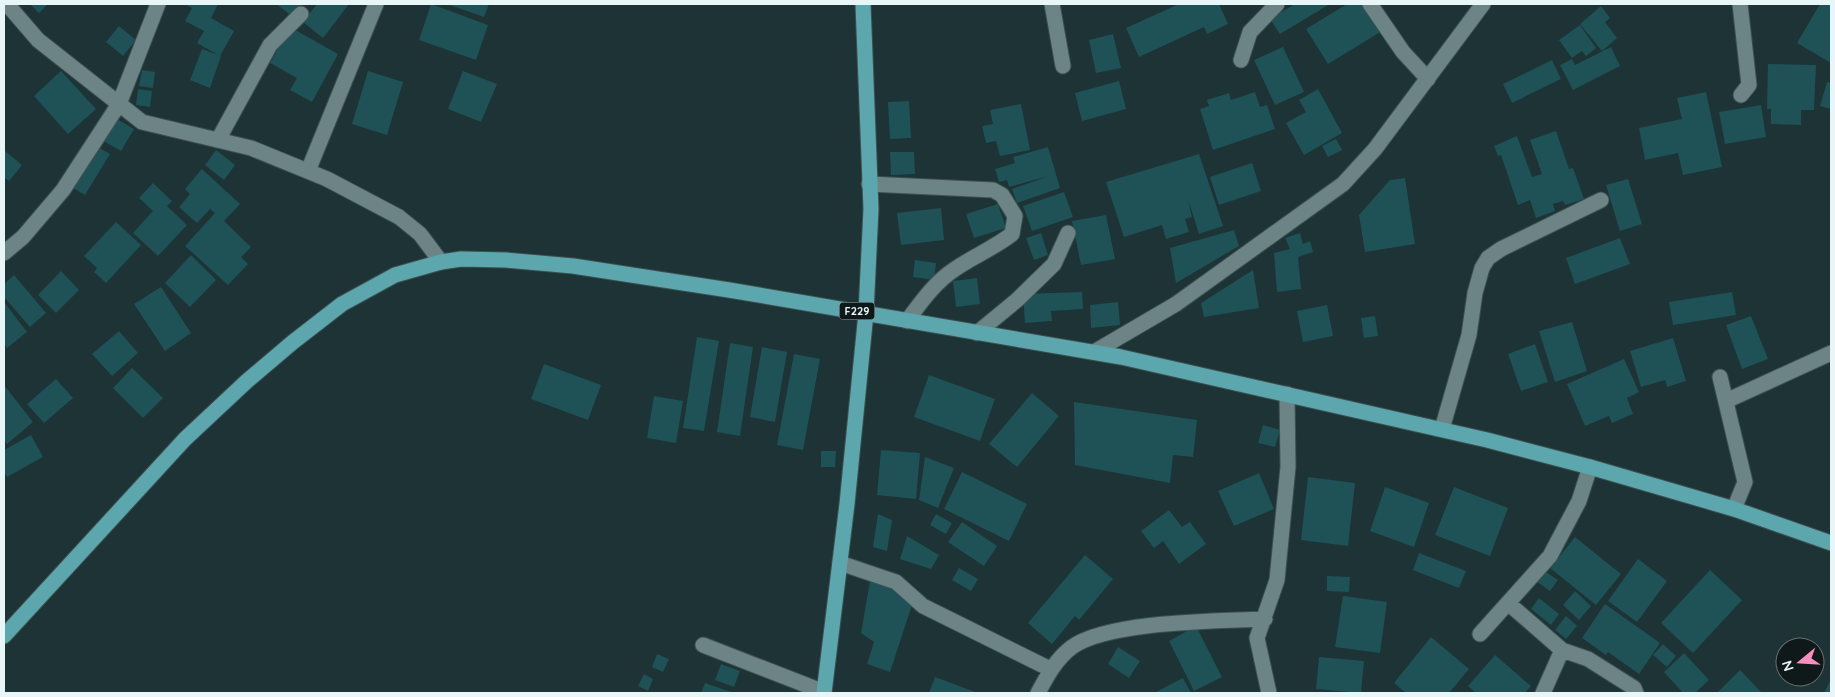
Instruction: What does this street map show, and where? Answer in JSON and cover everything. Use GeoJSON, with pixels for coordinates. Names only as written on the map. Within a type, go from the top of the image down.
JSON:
{"type":"FeatureCollection","features":[{"type":"Feature","properties":{"kind":"main road"},"geometry":{"type":"LineString","coordinates":[[824,693],[840,563],[866,313],[870,184],[863,4]]}},
{"type":"Feature","properties":{"kind":"main road","name":"F229"},"geometry":{"type":"LineString","coordinates":[[4,636],[141,485],[247,381],[342,304],[395,275],[441,262],[506,260],[573,266],[1094,352],[1442,429],[1590,467],[1734,509],[1831,543]]}},
{"type":"Feature","properties":{"kind":"street"},"geometry":{"type":"LineString","coordinates":[[7,4],[38,40],[142,122],[251,148],[308,171],[399,217],[420,234],[441,262]]}},
{"type":"Feature","properties":{"kind":"street"},"geometry":{"type":"LineString","coordinates":[[4,253],[23,237],[63,190],[119,104],[158,4]]}},
{"type":"Feature","properties":{"kind":"street"},"geometry":{"type":"LineString","coordinates":[[308,171],[376,4]]}},
{"type":"Feature","properties":{"kind":"street"},"geometry":{"type":"LineString","coordinates":[[1052,4],[1063,66]]}},
{"type":"Feature","properties":{"kind":"street"},"geometry":{"type":"LineString","coordinates":[[1241,60],[1250,32],[1277,4]]}},
{"type":"Feature","properties":{"kind":"street"},"geometry":{"type":"LineString","coordinates":[[1370,4],[1403,52],[1428,79]]}},
{"type":"Feature","properties":{"kind":"street"},"geometry":{"type":"LineString","coordinates":[[1094,352],[1176,304],[1343,184],[1375,149],[1483,4]]}},
{"type":"Feature","properties":{"kind":"street"},"geometry":{"type":"LineString","coordinates":[[1740,4],[1749,84],[1741,95]]}},
{"type":"Feature","properties":{"kind":"street"},"geometry":{"type":"LineString","coordinates":[[218,140],[270,45],[301,14]]}},
{"type":"Feature","properties":{"kind":"street"},"geometry":{"type":"LineString","coordinates":[[870,184],[993,190],[1002,195],[1015,216],[1012,234],[997,246],[954,269],[928,292],[907,321]]}},
{"type":"Feature","properties":{"kind":"street"},"geometry":{"type":"LineString","coordinates":[[1442,429],[1469,335],[1475,292],[1482,268],[1488,258],[1501,248],[1601,200]]}},
{"type":"Feature","properties":{"kind":"street"},"geometry":{"type":"LineString","coordinates":[[978,333],[1017,300],[1054,264],[1068,233]]}},
{"type":"Feature","properties":{"kind":"street"},"geometry":{"type":"LineString","coordinates":[[1726,401],[1831,353]]}},
{"type":"Feature","properties":{"kind":"street"},"geometry":{"type":"LineString","coordinates":[[1720,377],[1745,482],[1734,509]]}},
{"type":"Feature","properties":{"kind":"street"},"geometry":{"type":"LineString","coordinates":[[1269,693],[1258,638],[1277,580],[1288,467],[1287,394]]}},
{"type":"Feature","properties":{"kind":"street"},"geometry":{"type":"LineString","coordinates":[[1480,634],[1550,556],[1579,501],[1590,467]]}},
{"type":"Feature","properties":{"kind":"street"},"geometry":{"type":"LineString","coordinates":[[840,563],[896,582],[923,606],[1035,664],[1050,669]]}},
{"type":"Feature","properties":{"kind":"street"},"geometry":{"type":"LineString","coordinates":[[1508,603],[1562,650],[1588,659],[1603,667],[1634,688],[1636,693]]}},
{"type":"Feature","properties":{"kind":"street"},"geometry":{"type":"LineString","coordinates":[[1038,693],[1050,669],[1073,646],[1090,638],[1118,631],[1159,625],[1265,619]]}},
{"type":"Feature","properties":{"kind":"street"},"geometry":{"type":"LineString","coordinates":[[703,645],[824,693]]}},
{"type":"Feature","properties":{"kind":"street"},"geometry":{"type":"LineString","coordinates":[[1543,693],[1562,650]]}},
{"type":"Feature","properties":{"kind":"building"},"geometry":{"type":"Polygon","coordinates":[[[30,4],[48,4],[39,13],[30,4]]]}},
{"type":"Feature","properties":{"kind":"building"},"geometry":{"type":"Polygon","coordinates":[[[185,4],[218,4],[211,18],[234,31],[220,56],[197,43],[204,31],[185,21],[192,8],[185,4]]]}},
{"type":"Feature","properties":{"kind":"building"},"geometry":{"type":"Polygon","coordinates":[[[276,4],[302,4],[292,16],[276,4]]]}},
{"type":"Feature","properties":{"kind":"building"},"geometry":{"type":"Polygon","coordinates":[[[317,4],[349,4],[323,38],[303,22],[317,4]]]}},
{"type":"Feature","properties":{"kind":"building"},"geometry":{"type":"Polygon","coordinates":[[[431,4],[488,25],[476,60],[419,40],[431,4]]]}},
{"type":"Feature","properties":{"kind":"building"},"geometry":{"type":"Polygon","coordinates":[[[447,4],[489,4],[484,17],[447,4]]]}},
{"type":"Feature","properties":{"kind":"building"},"geometry":{"type":"Polygon","coordinates":[[[1179,4],[1219,4],[1228,24],[1207,34],[1204,27],[1139,57],[1126,28],[1179,4]]]}},
{"type":"Feature","properties":{"kind":"building"},"geometry":{"type":"Polygon","coordinates":[[[1295,4],[1330,4],[1280,34],[1270,19],[1295,4]]]}},
{"type":"Feature","properties":{"kind":"building"},"geometry":{"type":"Polygon","coordinates":[[[1347,4],[1366,4],[1382,31],[1328,64],[1306,29],[1347,4]]]}},
{"type":"Feature","properties":{"kind":"building"},"geometry":{"type":"Polygon","coordinates":[[[1820,4],[1831,4],[1831,63],[1797,43],[1820,4]]]}},
{"type":"Feature","properties":{"kind":"building"},"geometry":{"type":"Polygon","coordinates":[[[1601,6],[1610,18],[1605,22],[1617,38],[1602,51],[1580,24],[1601,6]]]}},
{"type":"Feature","properties":{"kind":"building"},"geometry":{"type":"Polygon","coordinates":[[[1580,25],[1596,48],[1586,56],[1582,51],[1572,58],[1559,40],[1580,25]]]}},
{"type":"Feature","properties":{"kind":"building"},"geometry":{"type":"Polygon","coordinates":[[[119,26],[136,40],[123,56],[106,42],[119,26]]]}},
{"type":"Feature","properties":{"kind":"building"},"geometry":{"type":"Polygon","coordinates":[[[290,27],[338,54],[312,102],[290,90],[297,78],[270,63],[290,27]]]}},
{"type":"Feature","properties":{"kind":"building"},"geometry":{"type":"Polygon","coordinates":[[[1113,34],[1121,68],[1096,73],[1089,40],[1113,34]]]}},
{"type":"Feature","properties":{"kind":"building"},"geometry":{"type":"Polygon","coordinates":[[[1283,47],[1304,92],[1275,105],[1254,60],[1283,47]]]}},
{"type":"Feature","properties":{"kind":"building"},"geometry":{"type":"Polygon","coordinates":[[[1611,47],[1620,66],[1573,90],[1560,65],[1572,59],[1575,65],[1611,47]]]}},
{"type":"Feature","properties":{"kind":"building"},"geometry":{"type":"Polygon","coordinates":[[[202,49],[221,56],[210,88],[190,80],[202,49]]]}},
{"type":"Feature","properties":{"kind":"building"},"geometry":{"type":"Polygon","coordinates":[[[1552,60],[1561,79],[1512,103],[1503,84],[1552,60]]]}},
{"type":"Feature","properties":{"kind":"building"},"geometry":{"type":"Polygon","coordinates":[[[1768,64],[1816,65],[1814,110],[1801,110],[1801,125],[1771,124],[1771,109],[1767,109],[1768,64]]]}},
{"type":"Feature","properties":{"kind":"building"},"geometry":{"type":"Polygon","coordinates":[[[142,70],[155,72],[153,88],[139,86],[142,70]]]}},
{"type":"Feature","properties":{"kind":"building"},"geometry":{"type":"Polygon","coordinates":[[[61,71],[96,109],[68,134],[34,96],[61,71]]]}},
{"type":"Feature","properties":{"kind":"building"},"geometry":{"type":"Polygon","coordinates":[[[368,71],[403,82],[387,135],[352,124],[368,71]]]}},
{"type":"Feature","properties":{"kind":"building"},"geometry":{"type":"Polygon","coordinates":[[[463,71],[497,84],[481,122],[448,109],[463,71]]]}},
{"type":"Feature","properties":{"kind":"building"},"geometry":{"type":"Polygon","coordinates":[[[1119,81],[1126,109],[1082,121],[1075,93],[1119,81]]]}},
{"type":"Feature","properties":{"kind":"building"},"geometry":{"type":"Polygon","coordinates":[[[1827,82],[1831,83],[1831,109],[1820,106],[1827,82]]]}},
{"type":"Feature","properties":{"kind":"building"},"geometry":{"type":"Polygon","coordinates":[[[138,89],[152,91],[150,107],[136,105],[138,89]]]}},
{"type":"Feature","properties":{"kind":"building"},"geometry":{"type":"Polygon","coordinates":[[[1318,89],[1342,133],[1304,155],[1286,123],[1306,112],[1299,100],[1318,89]]]}},
{"type":"Feature","properties":{"kind":"building"},"geometry":{"type":"Polygon","coordinates":[[[1255,92],[1260,107],[1267,105],[1275,129],[1213,150],[1200,109],[1209,106],[1207,100],[1229,93],[1231,100],[1255,92]]]}},
{"type":"Feature","properties":{"kind":"building"},"geometry":{"type":"Polygon","coordinates":[[[1706,92],[1722,167],[1683,175],[1678,153],[1645,160],[1639,128],[1682,119],[1677,98],[1706,92]]]}},
{"type":"Feature","properties":{"kind":"building"},"geometry":{"type":"Polygon","coordinates":[[[909,101],[911,138],[890,139],[888,102],[909,101]]]}},
{"type":"Feature","properties":{"kind":"building"},"geometry":{"type":"Polygon","coordinates":[[[1021,104],[1030,150],[1000,156],[996,141],[986,143],[982,126],[993,124],[990,110],[1021,104]]]}},
{"type":"Feature","properties":{"kind":"building"},"geometry":{"type":"Polygon","coordinates":[[[1761,105],[1766,137],[1725,144],[1719,112],[1761,105]]]}},
{"type":"Feature","properties":{"kind":"building"},"geometry":{"type":"Polygon","coordinates":[[[115,118],[134,129],[121,151],[102,140],[115,118]]]}},
{"type":"Feature","properties":{"kind":"building"},"geometry":{"type":"Polygon","coordinates":[[[1556,131],[1569,169],[1573,168],[1584,199],[1565,205],[1563,201],[1553,204],[1555,211],[1536,218],[1530,200],[1518,205],[1501,155],[1498,156],[1494,146],[1517,136],[1532,177],[1542,174],[1530,140],[1556,131]]]}},
{"type":"Feature","properties":{"kind":"building"},"geometry":{"type":"Polygon","coordinates":[[[1336,139],[1342,150],[1328,157],[1322,146],[1336,139]]]}},
{"type":"Feature","properties":{"kind":"building"},"geometry":{"type":"Polygon","coordinates":[[[98,147],[110,154],[85,195],[73,188],[98,147]]]}},
{"type":"Feature","properties":{"kind":"building"},"geometry":{"type":"Polygon","coordinates":[[[1048,147],[1060,188],[1017,203],[1012,189],[1049,176],[1009,187],[1007,180],[999,182],[995,169],[1015,163],[1013,157],[1048,147]]]}},
{"type":"Feature","properties":{"kind":"building"},"geometry":{"type":"Polygon","coordinates":[[[4,150],[22,165],[9,181],[4,177],[4,150]]]}},
{"type":"Feature","properties":{"kind":"building"},"geometry":{"type":"Polygon","coordinates":[[[216,150],[235,165],[224,180],[205,165],[216,150]]]}},
{"type":"Feature","properties":{"kind":"building"},"geometry":{"type":"Polygon","coordinates":[[[890,152],[914,152],[915,174],[891,175],[890,152]]]}},
{"type":"Feature","properties":{"kind":"building"},"geometry":{"type":"Polygon","coordinates":[[[1199,154],[1223,226],[1199,234],[1188,199],[1192,217],[1185,219],[1189,232],[1166,239],[1162,225],[1124,237],[1106,182],[1199,154]]]}},
{"type":"Feature","properties":{"kind":"building"},"geometry":{"type":"Polygon","coordinates":[[[1252,163],[1261,191],[1219,205],[1210,177],[1252,163]]]}},
{"type":"Feature","properties":{"kind":"building"},"geometry":{"type":"Polygon","coordinates":[[[202,169],[240,204],[224,221],[251,247],[241,257],[248,264],[228,285],[185,246],[215,213],[210,209],[197,223],[179,207],[190,194],[185,189],[202,169]]]}},
{"type":"Feature","properties":{"kind":"building"},"geometry":{"type":"Polygon","coordinates":[[[1405,178],[1415,244],[1365,252],[1359,215],[1390,180],[1405,178]]]}},
{"type":"Feature","properties":{"kind":"building"},"geometry":{"type":"Polygon","coordinates":[[[1628,179],[1642,224],[1620,231],[1606,185],[1628,179]]]}},
{"type":"Feature","properties":{"kind":"building"},"geometry":{"type":"Polygon","coordinates":[[[153,183],[172,201],[167,206],[187,225],[158,256],[133,233],[153,211],[139,198],[153,183]]]}},
{"type":"Feature","properties":{"kind":"building"},"geometry":{"type":"Polygon","coordinates":[[[1064,192],[1073,217],[1032,231],[1023,206],[1064,192]]]}},
{"type":"Feature","properties":{"kind":"building"},"geometry":{"type":"Polygon","coordinates":[[[998,204],[1006,228],[974,238],[966,214],[998,204]]]}},
{"type":"Feature","properties":{"kind":"building"},"geometry":{"type":"Polygon","coordinates":[[[941,208],[944,240],[901,245],[897,213],[941,208]]]}},
{"type":"Feature","properties":{"kind":"building"},"geometry":{"type":"Polygon","coordinates":[[[1106,215],[1115,259],[1081,265],[1072,221],[1106,215]]]}},
{"type":"Feature","properties":{"kind":"building"},"geometry":{"type":"Polygon","coordinates":[[[116,222],[141,245],[106,283],[94,272],[97,268],[84,256],[116,222]]]}},
{"type":"Feature","properties":{"kind":"building"},"geometry":{"type":"Polygon","coordinates":[[[1234,230],[1239,246],[1176,283],[1170,248],[1234,230]]]}},
{"type":"Feature","properties":{"kind":"building"},"geometry":{"type":"Polygon","coordinates":[[[1041,233],[1048,255],[1034,260],[1026,238],[1041,233]]]}},
{"type":"Feature","properties":{"kind":"building"},"geometry":{"type":"Polygon","coordinates":[[[1300,233],[1303,244],[1310,241],[1313,252],[1298,257],[1301,289],[1277,292],[1274,253],[1290,249],[1285,238],[1300,233]]]}},
{"type":"Feature","properties":{"kind":"building"},"geometry":{"type":"Polygon","coordinates":[[[1620,238],[1630,264],[1575,284],[1566,258],[1620,238]]]}},
{"type":"Feature","properties":{"kind":"building"},"geometry":{"type":"Polygon","coordinates":[[[191,255],[216,280],[190,307],[165,283],[191,255]]]}},
{"type":"Feature","properties":{"kind":"building"},"geometry":{"type":"Polygon","coordinates":[[[915,260],[936,263],[934,280],[913,277],[915,260]]]}},
{"type":"Feature","properties":{"kind":"building"},"geometry":{"type":"Polygon","coordinates":[[[1253,270],[1259,308],[1204,317],[1201,303],[1253,270]]]}},
{"type":"Feature","properties":{"kind":"building"},"geometry":{"type":"Polygon","coordinates":[[[61,271],[79,290],[56,313],[38,295],[61,271]]]}},
{"type":"Feature","properties":{"kind":"building"},"geometry":{"type":"Polygon","coordinates":[[[14,275],[46,313],[30,327],[4,297],[4,284],[14,275]]]}},
{"type":"Feature","properties":{"kind":"building"},"geometry":{"type":"Polygon","coordinates":[[[977,278],[980,304],[956,307],[953,281],[977,278]]]}},
{"type":"Feature","properties":{"kind":"building"},"geometry":{"type":"Polygon","coordinates":[[[161,287],[191,333],[165,351],[134,304],[161,287]]]}},
{"type":"Feature","properties":{"kind":"building"},"geometry":{"type":"Polygon","coordinates":[[[1082,292],[1083,309],[1051,311],[1052,321],[1025,323],[1023,294],[1082,292]]]}},
{"type":"Feature","properties":{"kind":"building"},"geometry":{"type":"Polygon","coordinates":[[[1732,292],[1736,315],[1673,325],[1669,302],[1732,292]]]}},
{"type":"Feature","properties":{"kind":"building"},"geometry":{"type":"Polygon","coordinates":[[[4,302],[27,332],[7,348],[4,343],[4,302]]]}},
{"type":"Feature","properties":{"kind":"building"},"geometry":{"type":"Polygon","coordinates":[[[1118,302],[1120,325],[1091,328],[1090,305],[1118,302]]]}},
{"type":"Feature","properties":{"kind":"building"},"geometry":{"type":"Polygon","coordinates":[[[1327,305],[1333,336],[1303,342],[1297,311],[1327,305]]]}},
{"type":"Feature","properties":{"kind":"building"},"geometry":{"type":"Polygon","coordinates":[[[1375,316],[1378,336],[1364,338],[1361,318],[1375,316]]]}},
{"type":"Feature","properties":{"kind":"building"},"geometry":{"type":"Polygon","coordinates":[[[1751,316],[1768,359],[1742,369],[1726,325],[1751,316]]]}},
{"type":"Feature","properties":{"kind":"building"},"geometry":{"type":"Polygon","coordinates":[[[1572,322],[1587,371],[1555,382],[1539,331],[1572,322]]]}},
{"type":"Feature","properties":{"kind":"building"},"geometry":{"type":"Polygon","coordinates":[[[119,331],[138,353],[112,376],[92,354],[119,331]]]}},
{"type":"Feature","properties":{"kind":"building"},"geometry":{"type":"Polygon","coordinates":[[[697,337],[719,341],[704,431],[683,428],[697,337]]]}},
{"type":"Feature","properties":{"kind":"building"},"geometry":{"type":"Polygon","coordinates":[[[1673,338],[1686,381],[1667,387],[1665,380],[1641,387],[1630,351],[1673,338]]]}},
{"type":"Feature","properties":{"kind":"building"},"geometry":{"type":"Polygon","coordinates":[[[730,343],[753,347],[740,436],[717,432],[730,343]]]}},
{"type":"Feature","properties":{"kind":"building"},"geometry":{"type":"Polygon","coordinates":[[[1535,344],[1548,382],[1521,391],[1508,354],[1535,344]]]}},
{"type":"Feature","properties":{"kind":"building"},"geometry":{"type":"Polygon","coordinates":[[[762,347],[787,352],[775,422],[750,417],[762,347]]]}},
{"type":"Feature","properties":{"kind":"building"},"geometry":{"type":"Polygon","coordinates":[[[794,354],[820,359],[803,450],[777,445],[794,354]]]}},
{"type":"Feature","properties":{"kind":"building"},"geometry":{"type":"Polygon","coordinates":[[[1624,359],[1639,392],[1627,398],[1633,414],[1612,423],[1609,416],[1585,426],[1567,384],[1624,359]]]}},
{"type":"Feature","properties":{"kind":"building"},"geometry":{"type":"Polygon","coordinates":[[[544,364],[601,385],[588,420],[531,399],[544,364]]]}},
{"type":"Feature","properties":{"kind":"building"},"geometry":{"type":"Polygon","coordinates":[[[132,368],[163,398],[143,418],[113,388],[132,368]]]}},
{"type":"Feature","properties":{"kind":"building"},"geometry":{"type":"Polygon","coordinates":[[[929,375],[995,399],[980,441],[914,417],[929,375]]]}},
{"type":"Feature","properties":{"kind":"building"},"geometry":{"type":"Polygon","coordinates":[[[56,379],[73,398],[44,423],[27,404],[56,379]]]}},
{"type":"Feature","properties":{"kind":"building"},"geometry":{"type":"Polygon","coordinates":[[[4,385],[33,422],[7,444],[4,440],[4,385]]]}},
{"type":"Feature","properties":{"kind":"building"},"geometry":{"type":"Polygon","coordinates":[[[1032,393],[1059,416],[1017,467],[989,444],[1032,393]]]}},
{"type":"Feature","properties":{"kind":"building"},"geometry":{"type":"Polygon","coordinates":[[[654,396],[683,401],[676,443],[647,438],[654,396]]]}},
{"type":"Feature","properties":{"kind":"building"},"geometry":{"type":"Polygon","coordinates":[[[1074,402],[1197,420],[1193,457],[1173,455],[1170,483],[1075,465],[1074,402]]]}},
{"type":"Feature","properties":{"kind":"building"},"geometry":{"type":"Polygon","coordinates":[[[1263,425],[1280,430],[1275,447],[1258,443],[1263,425]]]}},
{"type":"Feature","properties":{"kind":"building"},"geometry":{"type":"Polygon","coordinates":[[[31,435],[43,457],[7,477],[4,472],[4,450],[31,435]]]}},
{"type":"Feature","properties":{"kind":"building"},"geometry":{"type":"Polygon","coordinates":[[[881,450],[920,453],[916,499],[877,495],[881,450]]]}},
{"type":"Feature","properties":{"kind":"building"},"geometry":{"type":"Polygon","coordinates":[[[821,451],[836,451],[835,467],[821,467],[821,451]]]}},
{"type":"Feature","properties":{"kind":"building"},"geometry":{"type":"Polygon","coordinates":[[[925,457],[954,468],[938,508],[919,500],[925,457]]]}},
{"type":"Feature","properties":{"kind":"building"},"geometry":{"type":"Polygon","coordinates":[[[962,472],[1027,504],[1009,541],[944,509],[962,472]]]}},
{"type":"Feature","properties":{"kind":"building"},"geometry":{"type":"Polygon","coordinates":[[[1259,473],[1274,509],[1234,526],[1218,491],[1259,473]]]}},
{"type":"Feature","properties":{"kind":"building"},"geometry":{"type":"Polygon","coordinates":[[[1308,477],[1355,483],[1348,546],[1301,540],[1308,477]]]}},
{"type":"Feature","properties":{"kind":"building"},"geometry":{"type":"Polygon","coordinates":[[[1385,487],[1429,503],[1414,547],[1370,531],[1385,487]]]}},
{"type":"Feature","properties":{"kind":"building"},"geometry":{"type":"Polygon","coordinates":[[[1454,487],[1508,508],[1490,556],[1435,535],[1454,487]]]}},
{"type":"Feature","properties":{"kind":"building"},"geometry":{"type":"Polygon","coordinates":[[[1169,510],[1182,527],[1190,522],[1206,544],[1179,564],[1163,541],[1154,548],[1141,531],[1169,510]]]}},
{"type":"Feature","properties":{"kind":"building"},"geometry":{"type":"Polygon","coordinates":[[[878,514],[892,520],[887,551],[873,547],[878,514]]]}},
{"type":"Feature","properties":{"kind":"building"},"geometry":{"type":"Polygon","coordinates":[[[936,514],[952,523],[946,534],[930,525],[936,514]]]}},
{"type":"Feature","properties":{"kind":"building"},"geometry":{"type":"Polygon","coordinates":[[[962,522],[997,546],[984,566],[948,542],[962,522]]]}},
{"type":"Feature","properties":{"kind":"building"},"geometry":{"type":"Polygon","coordinates":[[[907,536],[939,555],[931,569],[900,559],[907,536]]]}},
{"type":"Feature","properties":{"kind":"building"},"geometry":{"type":"Polygon","coordinates":[[[1575,537],[1621,574],[1596,605],[1550,568],[1575,537]]]}},
{"type":"Feature","properties":{"kind":"building"},"geometry":{"type":"Polygon","coordinates":[[[1419,553],[1466,571],[1459,588],[1413,570],[1419,553]]]}},
{"type":"Feature","properties":{"kind":"building"},"geometry":{"type":"Polygon","coordinates":[[[1085,555],[1113,579],[1079,620],[1075,616],[1052,644],[1028,623],[1085,555]]]}},
{"type":"Feature","properties":{"kind":"building"},"geometry":{"type":"Polygon","coordinates":[[[1638,559],[1667,581],[1637,622],[1608,601],[1638,559]]]}},
{"type":"Feature","properties":{"kind":"building"},"geometry":{"type":"Polygon","coordinates":[[[959,568],[978,579],[971,591],[952,580],[959,568]]]}},
{"type":"Feature","properties":{"kind":"building"},"geometry":{"type":"Polygon","coordinates":[[[1543,570],[1558,580],[1550,591],[1536,581],[1543,570]]]}},
{"type":"Feature","properties":{"kind":"building"},"geometry":{"type":"Polygon","coordinates":[[[1710,570],[1742,600],[1693,653],[1661,623],[1710,570]]]}},
{"type":"Feature","properties":{"kind":"building"},"geometry":{"type":"Polygon","coordinates":[[[1327,576],[1350,577],[1349,592],[1327,591],[1327,576]]]}},
{"type":"Feature","properties":{"kind":"building"},"geometry":{"type":"Polygon","coordinates":[[[870,581],[892,585],[913,602],[890,672],[867,664],[874,642],[861,633],[870,581]]]}},
{"type":"Feature","properties":{"kind":"building"},"geometry":{"type":"Polygon","coordinates":[[[1575,591],[1591,606],[1579,620],[1563,605],[1575,591]]]}},
{"type":"Feature","properties":{"kind":"building"},"geometry":{"type":"Polygon","coordinates":[[[1343,596],[1387,602],[1380,653],[1335,647],[1343,596]]]}},
{"type":"Feature","properties":{"kind":"building"},"geometry":{"type":"Polygon","coordinates":[[[1539,598],[1559,614],[1551,625],[1531,609],[1539,598]]]}},
{"type":"Feature","properties":{"kind":"building"},"geometry":{"type":"Polygon","coordinates":[[[1605,604],[1660,643],[1639,674],[1608,652],[1606,655],[1582,638],[1605,604]]]}},
{"type":"Feature","properties":{"kind":"building"},"geometry":{"type":"Polygon","coordinates":[[[1566,616],[1577,626],[1566,639],[1555,630],[1566,616]]]}},
{"type":"Feature","properties":{"kind":"building"},"geometry":{"type":"Polygon","coordinates":[[[1196,626],[1222,677],[1194,691],[1169,641],[1196,626]]]}},
{"type":"Feature","properties":{"kind":"building"},"geometry":{"type":"Polygon","coordinates":[[[1431,637],[1469,669],[1449,693],[1406,693],[1394,683],[1431,637]]]}},
{"type":"Feature","properties":{"kind":"building"},"geometry":{"type":"Polygon","coordinates":[[[1663,644],[1676,656],[1667,667],[1653,655],[1663,644]]]}},
{"type":"Feature","properties":{"kind":"building"},"geometry":{"type":"Polygon","coordinates":[[[1118,647],[1140,661],[1129,678],[1108,664],[1118,647]]]}},
{"type":"Feature","properties":{"kind":"building"},"geometry":{"type":"Polygon","coordinates":[[[1684,653],[1709,680],[1695,693],[1683,693],[1664,672],[1684,653]]]}},
{"type":"Feature","properties":{"kind":"building"},"geometry":{"type":"Polygon","coordinates":[[[657,654],[669,659],[663,672],[652,667],[657,654]]]}},
{"type":"Feature","properties":{"kind":"building"},"geometry":{"type":"Polygon","coordinates":[[[1495,655],[1531,686],[1525,693],[1476,693],[1468,686],[1495,655]]]}},
{"type":"Feature","properties":{"kind":"building"},"geometry":{"type":"Polygon","coordinates":[[[1319,657],[1364,661],[1361,693],[1316,689],[1319,657]]]}},
{"type":"Feature","properties":{"kind":"building"},"geometry":{"type":"Polygon","coordinates":[[[721,664],[740,671],[734,687],[715,680],[721,664]]]}},
{"type":"Feature","properties":{"kind":"building"},"geometry":{"type":"Polygon","coordinates":[[[1740,670],[1760,693],[1717,693],[1740,670]]]}},
{"type":"Feature","properties":{"kind":"building"},"geometry":{"type":"Polygon","coordinates":[[[644,674],[653,679],[648,691],[638,686],[644,674]]]}},
{"type":"Feature","properties":{"kind":"building"},"geometry":{"type":"Polygon","coordinates":[[[935,677],[978,693],[929,693],[935,677]]]}},
{"type":"Feature","properties":{"kind":"building"},"geometry":{"type":"Polygon","coordinates":[[[1183,678],[1191,693],[1154,693],[1183,678]]]}},
{"type":"Feature","properties":{"kind":"building"},"geometry":{"type":"Polygon","coordinates":[[[1831,679],[1831,693],[1824,693],[1831,679]]]}},
{"type":"Feature","properties":{"kind":"building"},"geometry":{"type":"Polygon","coordinates":[[[705,683],[734,693],[701,693],[705,683]]]}}]}
